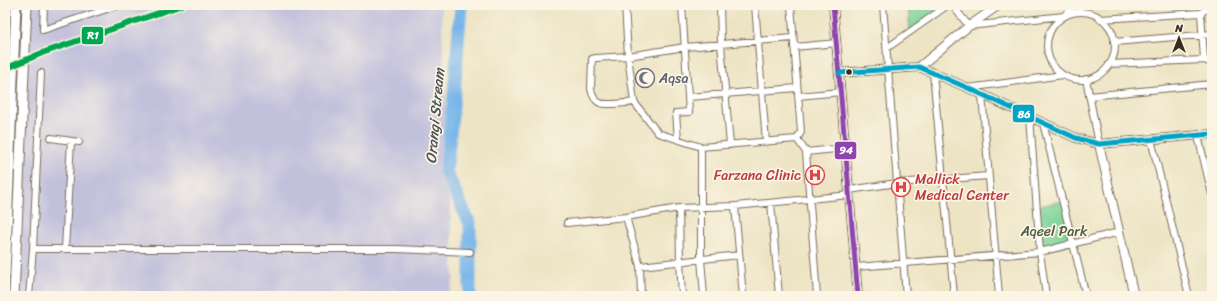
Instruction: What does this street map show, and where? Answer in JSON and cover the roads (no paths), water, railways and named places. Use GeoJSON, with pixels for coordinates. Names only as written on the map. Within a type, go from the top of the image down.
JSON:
{"type":"FeatureCollection","features":[{"type":"Feature","properties":{"kind":"main road"},"geometry":{"type":"LineString","coordinates":[[5,275],[16,5]]}},
{"type":"Feature","properties":{"kind":"main road"},"geometry":{"type":"LineString","coordinates":[[14,296],[27,5]]}},
{"type":"Feature","properties":{"kind":"street"},"geometry":{"type":"LineString","coordinates":[[44,5],[43,30],[119,5]]}},
{"type":"Feature","properties":{"kind":"street"},"geometry":{"type":"LineString","coordinates":[[625,5],[628,56],[634,102],[658,132],[702,147],[797,139]]}},
{"type":"Feature","properties":{"kind":"street"},"geometry":{"type":"LineString","coordinates":[[678,139],[676,113],[689,112],[682,5]]}},
{"type":"Feature","properties":{"kind":"street"},"geometry":{"type":"LineString","coordinates":[[720,5],[721,44],[730,145]]}},
{"type":"Feature","properties":{"kind":"street"},"geometry":{"type":"LineString","coordinates":[[755,5],[766,142]]}},
{"type":"Feature","properties":{"kind":"street"},"geometry":{"type":"LineString","coordinates":[[791,5],[801,132],[797,139]]}},
{"type":"Feature","properties":{"kind":"street"},"geometry":{"type":"LineString","coordinates":[[833,5],[858,296]]}},
{"type":"Feature","properties":{"kind":"street"},"geometry":{"type":"LineString","coordinates":[[883,5],[906,296]]}},
{"type":"Feature","properties":{"kind":"street"},"geometry":{"type":"LineString","coordinates":[[887,48],[948,5]]}},
{"type":"Feature","properties":{"kind":"street"},"geometry":{"type":"LineString","coordinates":[[952,5],[969,26]]}},
{"type":"Feature","properties":{"kind":"street"},"geometry":{"type":"LineString","coordinates":[[919,67],[969,26],[999,5]]}},
{"type":"Feature","properties":{"kind":"street"},"geometry":{"type":"LineString","coordinates":[[969,26],[1064,16],[1077,12],[1090,14],[1106,24],[1112,34],[1114,42],[1113,55],[1109,64],[1102,73],[1093,78],[1074,79],[1063,75],[1052,65],[1048,54],[1047,42],[1049,34],[1055,24],[1064,16],[1072,5]]}},
{"type":"Feature","properties":{"kind":"street"},"geometry":{"type":"LineString","coordinates":[[1084,5],[1084,13]]}},
{"type":"Feature","properties":{"kind":"street"},"geometry":{"type":"LineString","coordinates":[[1100,19],[1201,13],[1212,5]]}},
{"type":"Feature","properties":{"kind":"street"},"geometry":{"type":"LineString","coordinates":[[1201,13],[1204,60]]}},
{"type":"Feature","properties":{"kind":"street"},"geometry":{"type":"LineString","coordinates":[[1203,35],[1212,30]]}},
{"type":"Feature","properties":{"kind":"street"},"geometry":{"type":"LineString","coordinates":[[1114,42],[1212,34]]}},
{"type":"Feature","properties":{"kind":"street"},"geometry":{"type":"LineString","coordinates":[[1203,35],[1212,39]]}},
{"type":"Feature","properties":{"kind":"street"},"geometry":{"type":"LineString","coordinates":[[634,102],[599,103],[596,101],[591,89],[592,59],[628,56],[685,47],[793,38]]}},
{"type":"Feature","properties":{"kind":"street"},"geometry":{"type":"LineString","coordinates":[[794,47],[837,43]]}},
{"type":"Feature","properties":{"kind":"street"},"geometry":{"type":"LineString","coordinates":[[1109,64],[1204,60],[1212,63]]}},
{"type":"Feature","properties":{"kind":"street"},"geometry":{"type":"LineString","coordinates":[[839,73],[919,67],[1076,138],[1099,144],[1212,134]]}},
{"type":"Feature","properties":{"kind":"street"},"geometry":{"type":"LineString","coordinates":[[29,296],[33,249],[41,73]]}},
{"type":"Feature","properties":{"kind":"street"},"geometry":{"type":"LineString","coordinates":[[933,73],[954,296]]}},
{"type":"Feature","properties":{"kind":"street"},"geometry":{"type":"LineString","coordinates":[[968,88],[1063,75]]}},
{"type":"Feature","properties":{"kind":"street"},"geometry":{"type":"LineString","coordinates":[[1086,79],[1099,144],[1134,296]]}},
{"type":"Feature","properties":{"kind":"street"},"geometry":{"type":"LineString","coordinates":[[1089,96],[1212,84]]}},
{"type":"Feature","properties":{"kind":"street"},"geometry":{"type":"LineString","coordinates":[[689,97],[797,88]]}},
{"type":"Feature","properties":{"kind":"street"},"geometry":{"type":"LineString","coordinates":[[798,96],[841,92]]}},
{"type":"Feature","properties":{"kind":"street"},"geometry":{"type":"LineString","coordinates":[[982,95],[988,176],[1000,296]]}},
{"type":"Feature","properties":{"kind":"street"},"geometry":{"type":"LineString","coordinates":[[1030,117],[1040,252],[1046,296]]}},
{"type":"Feature","properties":{"kind":"street"},"geometry":{"type":"LineString","coordinates":[[1043,123],[1086,296]]}},
{"type":"Feature","properties":{"kind":"street"},"geometry":{"type":"LineString","coordinates":[[1198,136],[1212,194]]}},
{"type":"Feature","properties":{"kind":"street"},"geometry":{"type":"LineString","coordinates":[[51,138],[79,142]]}},
{"type":"Feature","properties":{"kind":"street"},"geometry":{"type":"LineString","coordinates":[[797,139],[806,152],[817,296]]}},
{"type":"Feature","properties":{"kind":"street"},"geometry":{"type":"LineString","coordinates":[[1151,139],[1189,296]]}},
{"type":"Feature","properties":{"kind":"street"},"geometry":{"type":"LineString","coordinates":[[65,249],[71,141]]}},
{"type":"Feature","properties":{"kind":"street"},"geometry":{"type":"LineString","coordinates":[[702,147],[701,259],[704,296]]}},
{"type":"Feature","properties":{"kind":"street"},"geometry":{"type":"LineString","coordinates":[[806,152],[846,148]]}},
{"type":"Feature","properties":{"kind":"street"},"geometry":{"type":"LineString","coordinates":[[567,223],[626,217],[679,208],[735,206],[809,199],[898,183],[988,176]]}},
{"type":"Feature","properties":{"kind":"street"},"geometry":{"type":"LineString","coordinates":[[771,203],[779,296]]}},
{"type":"Feature","properties":{"kind":"street"},"geometry":{"type":"LineString","coordinates":[[735,206],[743,296]]}},
{"type":"Feature","properties":{"kind":"street"},"geometry":{"type":"LineString","coordinates":[[679,208],[682,296]]}},
{"type":"Feature","properties":{"kind":"street"},"geometry":{"type":"LineString","coordinates":[[626,217],[640,266],[641,296]]}},
{"type":"Feature","properties":{"kind":"street"},"geometry":{"type":"LineString","coordinates":[[856,267],[1040,252],[1119,232]]}},
{"type":"Feature","properties":{"kind":"street"},"geometry":{"type":"LineString","coordinates":[[33,249],[396,249],[470,252]]}},
{"type":"Feature","properties":{"kind":"street"},"geometry":{"type":"LineString","coordinates":[[640,266],[739,256]]}},
{"type":"Feature","properties":{"kind":"waterway","name":"Orangi Stream"},"geometry":{"type":"LineString","coordinates":[[461,5],[446,172],[470,224],[470,296]]}},
{"type":"Feature","properties":{"kind":"place","name":"Aqsa"},"geometry":{"type":"Point","coordinates":[645,78]}},
{"type":"Feature","properties":{"kind":"place","name":"Farzana Clinic"},"geometry":{"type":"Point","coordinates":[815,175]}},
{"type":"Feature","properties":{"kind":"place","name":"Mallick Medical Center"},"geometry":{"type":"Point","coordinates":[901,187]}},
{"type":"Feature","properties":{"kind":"park label","name":"Aqeel Park"},"geometry":{"type":"Point","coordinates":[1054,231]}}]}
